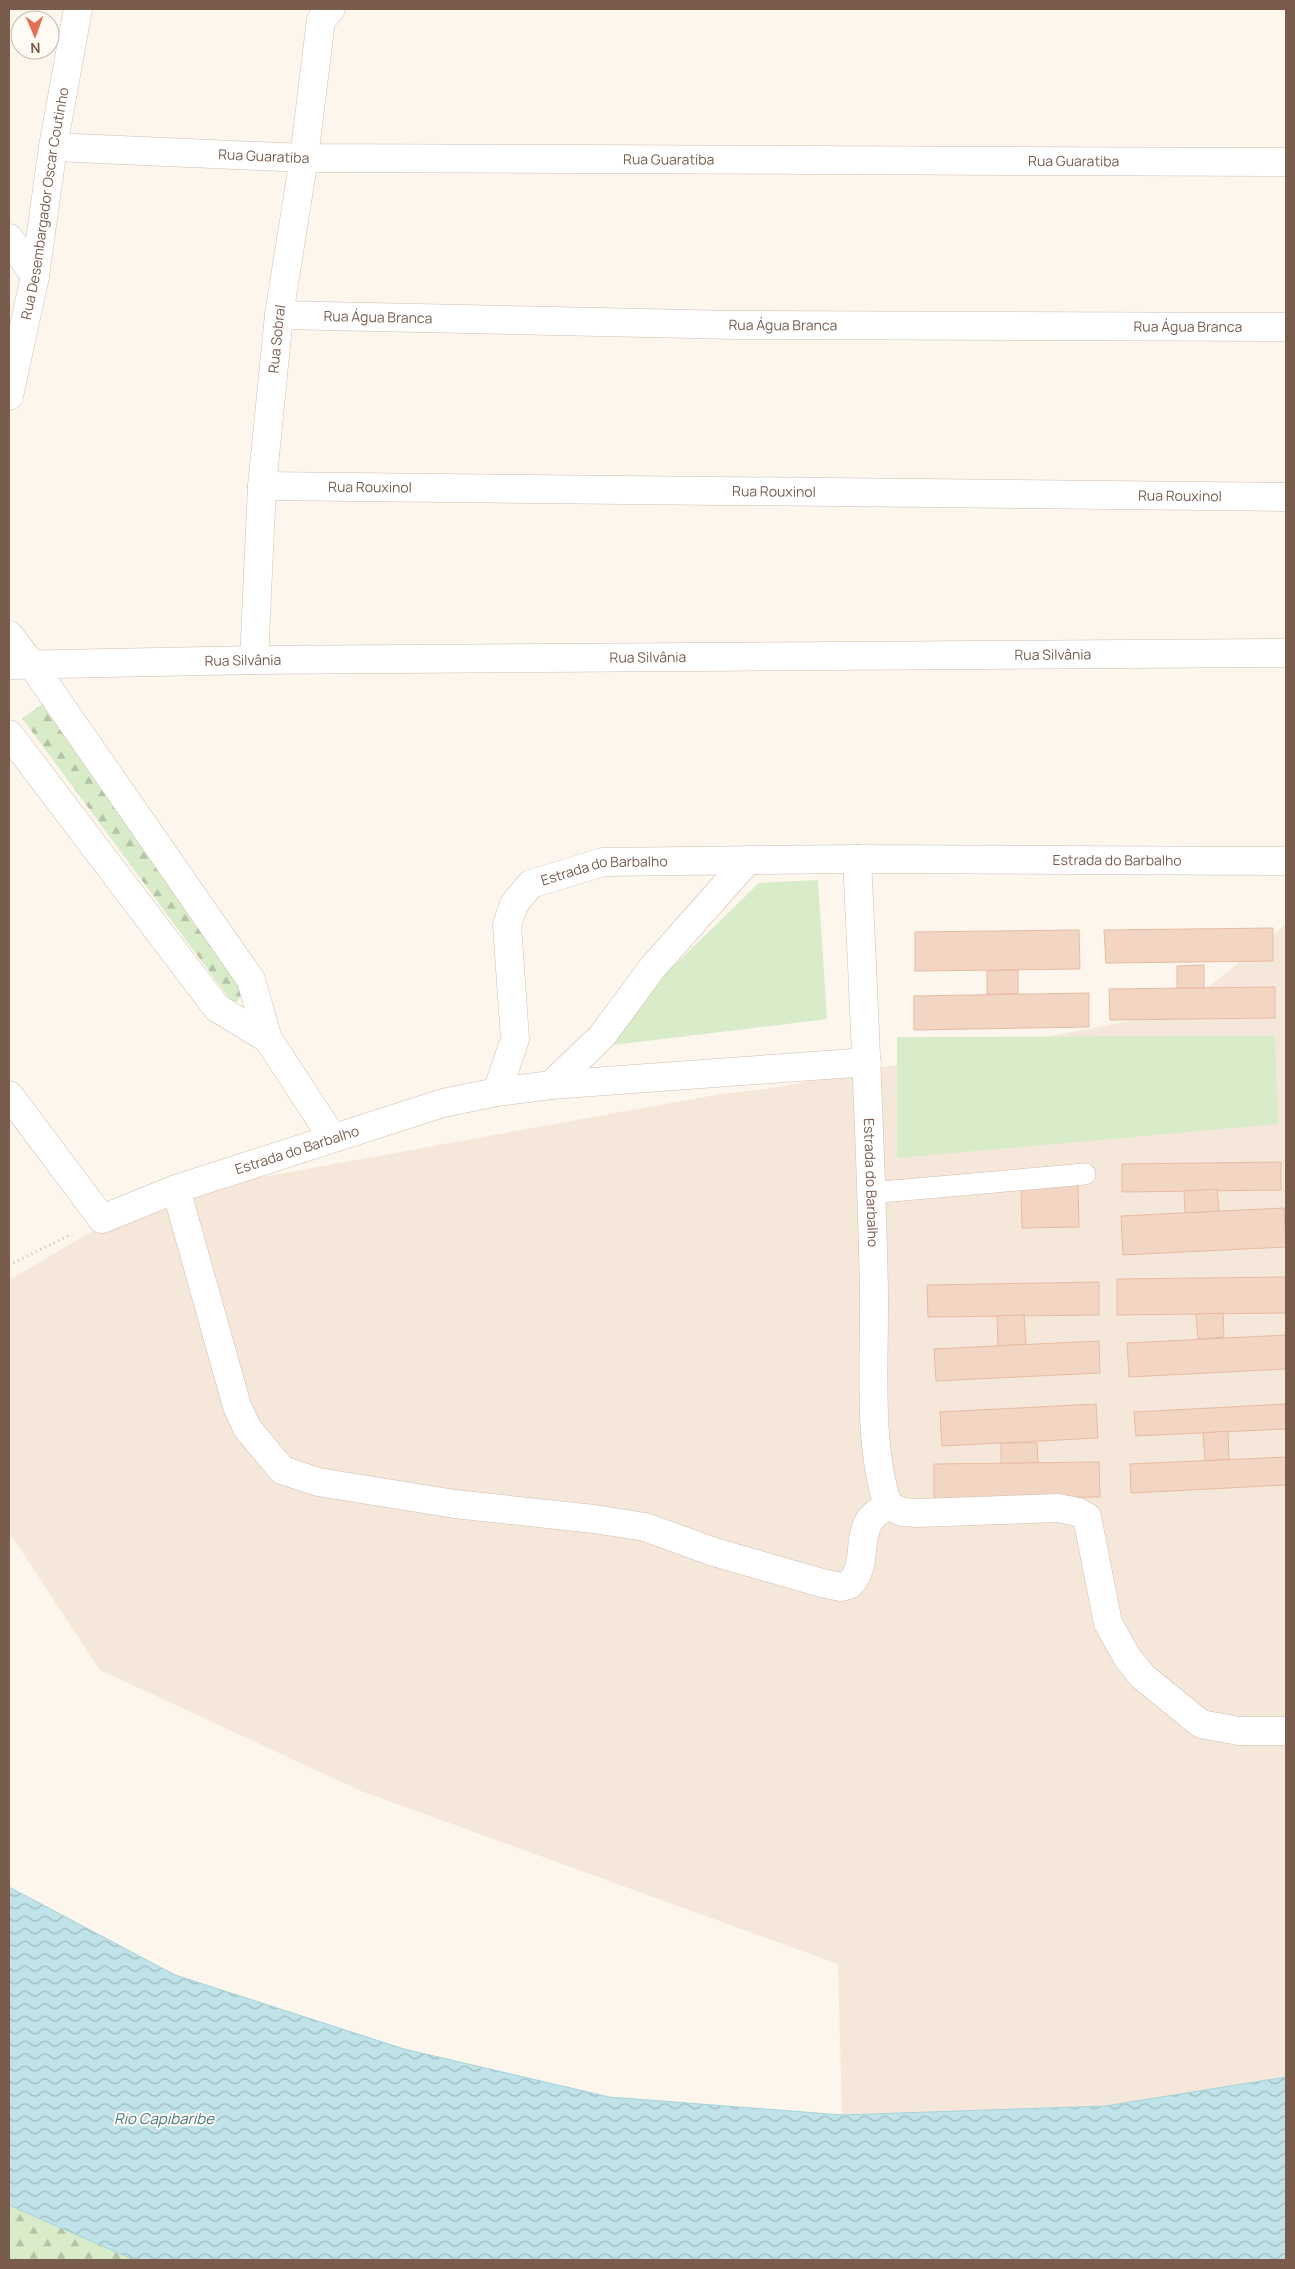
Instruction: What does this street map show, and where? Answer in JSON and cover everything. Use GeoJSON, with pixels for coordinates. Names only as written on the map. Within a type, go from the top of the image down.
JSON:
{"type":"FeatureCollection","features":[{"type":"Feature","properties":{"kind":"street","name":"Rua Desembargador Oscar Coutinho"},"geometry":{"type":"LineString","coordinates":[[9,396],[35,276],[53,147],[78,9]]}},
{"type":"Feature","properties":{"kind":"street","name":"Rua Sobral"},"geometry":{"type":"LineString","coordinates":[[254,660],[262,486],[279,315],[326,14]]}},
{"type":"Feature","properties":{"kind":"street","name":"Rua Guaratiba"},"geometry":{"type":"LineString","coordinates":[[53,147],[304,158],[1286,162]]}},
{"type":"Feature","properties":{"kind":"street"},"geometry":{"type":"LineString","coordinates":[[9,238],[35,276]]}},
{"type":"Feature","properties":{"kind":"street","name":"Rua Água Branca"},"geometry":{"type":"LineString","coordinates":[[279,315],[736,326],[1286,327]]}},
{"type":"Feature","properties":{"kind":"street","name":"Rua Rouxinol"},"geometry":{"type":"LineString","coordinates":[[262,486],[1286,497]]}},
{"type":"Feature","properties":{"kind":"street"},"geometry":{"type":"LineString","coordinates":[[9,635],[21,665],[251,980],[268,1038],[332,1137]]}},
{"type":"Feature","properties":{"kind":"street","name":"Rua Silvânia"},"geometry":{"type":"LineString","coordinates":[[21,665],[254,660],[1286,654]]}},
{"type":"Feature","properties":{"kind":"street"},"geometry":{"type":"LineString","coordinates":[[9,734],[217,1008],[268,1038]]}},
{"type":"Feature","properties":{"kind":"street","name":"Estrada do Barbalho"},"geometry":{"type":"LineString","coordinates":[[857,859],[867,1062],[874,1290],[874,1397],[878,1465],[881,1485],[888,1505]]}},
{"type":"Feature","properties":{"kind":"street","name":"Estrada do Barbalho"},"geometry":{"type":"LineString","coordinates":[[498,1092],[515,1040],[506,925],[514,904],[531,884],[603,862],[857,859],[1286,861]]}},
{"type":"Feature","properties":{"kind":"street"},"geometry":{"type":"LineString","coordinates":[[551,1085],[602,1036],[653,967],[748,860]]}},
{"type":"Feature","properties":{"kind":"street","name":"Estrada do Barbalho"},"geometry":{"type":"LineString","coordinates":[[102,1219],[176,1190],[332,1137],[443,1103],[498,1092],[551,1085],[867,1062]]}},
{"type":"Feature","properties":{"kind":"street"},"geometry":{"type":"LineString","coordinates":[[9,1095],[102,1219]]}},
{"type":"Feature","properties":{"kind":"street"},"geometry":{"type":"LineString","coordinates":[[176,1190],[237,1406],[247,1428],[282,1470],[318,1482],[455,1504],[645,1527],[714,1552],[841,1587],[849,1585],[860,1569],[865,1532],[869,1520],[888,1505],[902,1512],[918,1513],[1058,1508],[1078,1512],[1087,1517],[1108,1623],[1127,1657],[1142,1676],[1201,1724],[1239,1731],[1286,1731]]}},
{"type":"Feature","properties":{"kind":"lane"},"geometry":{"type":"LineString","coordinates":[[870,1193],[1085,1174]]}},
{"type":"Feature","properties":{"kind":"path"},"geometry":{"type":"LineString","coordinates":[[9,1265],[102,1219]]}},
{"type":"Feature","properties":{"kind":"shaded area"},"geometry":{"type":"Polygon","coordinates":[[[1286,924],[1286,2077],[1105,2106],[842,2115],[838,1964],[361,1791],[100,1670],[9,1532],[9,1280],[151,1197],[721,1094],[773,1088],[1178,1012],[1286,924]]]}},
{"type":"Feature","properties":{"kind":"green space"},"geometry":{"type":"Polygon","coordinates":[[[44,703],[244,992],[234,1005],[22,718],[44,703]]]}},
{"type":"Feature","properties":{"kind":"green space"},"geometry":{"type":"Polygon","coordinates":[[[818,880],[827,1019],[589,1048],[759,883],[818,880]]]}},
{"type":"Feature","properties":{"kind":"green space"},"geometry":{"type":"Polygon","coordinates":[[[1275,1036],[1278,1124],[897,1158],[897,1037],[1275,1036]]]}},
{"type":"Feature","properties":{"kind":"green space"},"geometry":{"type":"Polygon","coordinates":[[[9,2205],[134,2260],[9,2260],[9,2205]]]}},
{"type":"Feature","properties":{"kind":"water","name":"Rio Capibaribe"},"geometry":{"type":"Polygon","coordinates":[[[9,1887],[175,1975],[404,2049],[609,2097],[843,2115],[1105,2106],[1286,2077],[1286,2260],[134,2260],[9,2205],[9,1887]]]}},
{"type":"Feature","properties":{"kind":"building"},"geometry":{"type":"Polygon","coordinates":[[[1273,928],[1273,961],[1106,963],[1104,930],[1273,928]]]}},
{"type":"Feature","properties":{"kind":"building"},"geometry":{"type":"Polygon","coordinates":[[[1079,930],[1080,969],[915,971],[915,932],[1079,930]]]}},
{"type":"Feature","properties":{"kind":"building"},"geometry":{"type":"Polygon","coordinates":[[[1204,965],[1204,988],[1177,988],[1177,966],[1204,965]]]}},
{"type":"Feature","properties":{"kind":"building"},"geometry":{"type":"Polygon","coordinates":[[[1018,970],[1018,994],[987,994],[987,971],[1018,970]]]}},
{"type":"Feature","properties":{"kind":"building"},"geometry":{"type":"Polygon","coordinates":[[[1275,987],[1275,1018],[1110,1020],[1109,989],[1275,987]]]}},
{"type":"Feature","properties":{"kind":"building"},"geometry":{"type":"Polygon","coordinates":[[[1089,993],[1089,1027],[914,1030],[914,996],[1089,993]]]}},
{"type":"Feature","properties":{"kind":"building"},"geometry":{"type":"Polygon","coordinates":[[[1281,1162],[1281,1190],[1122,1192],[1122,1164],[1281,1162]]]}},
{"type":"Feature","properties":{"kind":"building"},"geometry":{"type":"Polygon","coordinates":[[[1078,1185],[1079,1227],[1022,1228],[1021,1186],[1078,1185]]]}},
{"type":"Feature","properties":{"kind":"building"},"geometry":{"type":"Polygon","coordinates":[[[1217,1189],[1219,1211],[1185,1213],[1184,1191],[1217,1189]]]}},
{"type":"Feature","properties":{"kind":"building"},"geometry":{"type":"Polygon","coordinates":[[[1284,1208],[1286,1247],[1123,1255],[1121,1216],[1284,1208]]]}},
{"type":"Feature","properties":{"kind":"building"},"geometry":{"type":"Polygon","coordinates":[[[1286,1277],[1286,1313],[1117,1315],[1117,1279],[1286,1277]]]}},
{"type":"Feature","properties":{"kind":"building"},"geometry":{"type":"Polygon","coordinates":[[[1099,1282],[1099,1315],[928,1317],[927,1285],[1099,1282]]]}},
{"type":"Feature","properties":{"kind":"building"},"geometry":{"type":"Polygon","coordinates":[[[1223,1313],[1224,1337],[1198,1339],[1196,1314],[1223,1313]]]}},
{"type":"Feature","properties":{"kind":"building"},"geometry":{"type":"Polygon","coordinates":[[[1024,1315],[1026,1344],[998,1346],[997,1316],[1024,1315]]]}},
{"type":"Feature","properties":{"kind":"building"},"geometry":{"type":"Polygon","coordinates":[[[1286,1335],[1286,1369],[1129,1377],[1127,1343],[1286,1335]]]}},
{"type":"Feature","properties":{"kind":"building"},"geometry":{"type":"Polygon","coordinates":[[[1099,1341],[1100,1373],[936,1381],[934,1349],[1099,1341]]]}},
{"type":"Feature","properties":{"kind":"building"},"geometry":{"type":"Polygon","coordinates":[[[1096,1404],[1098,1438],[942,1446],[940,1412],[1096,1404]]]}},
{"type":"Feature","properties":{"kind":"building"},"geometry":{"type":"Polygon","coordinates":[[[1286,1404],[1286,1429],[1136,1436],[1134,1412],[1286,1404]]]}},
{"type":"Feature","properties":{"kind":"building"},"geometry":{"type":"Polygon","coordinates":[[[1228,1431],[1229,1459],[1205,1461],[1203,1433],[1228,1431]]]}},
{"type":"Feature","properties":{"kind":"building"},"geometry":{"type":"Polygon","coordinates":[[[1001,1443],[1037,1443],[1038,1463],[1001,1464],[1001,1443]]]}},
{"type":"Feature","properties":{"kind":"building"},"geometry":{"type":"Polygon","coordinates":[[[1286,1457],[1286,1485],[1131,1493],[1130,1464],[1286,1457]]]}},
{"type":"Feature","properties":{"kind":"building"},"geometry":{"type":"Polygon","coordinates":[[[1099,1462],[1100,1497],[934,1499],[934,1464],[1099,1462]]]}}]}
